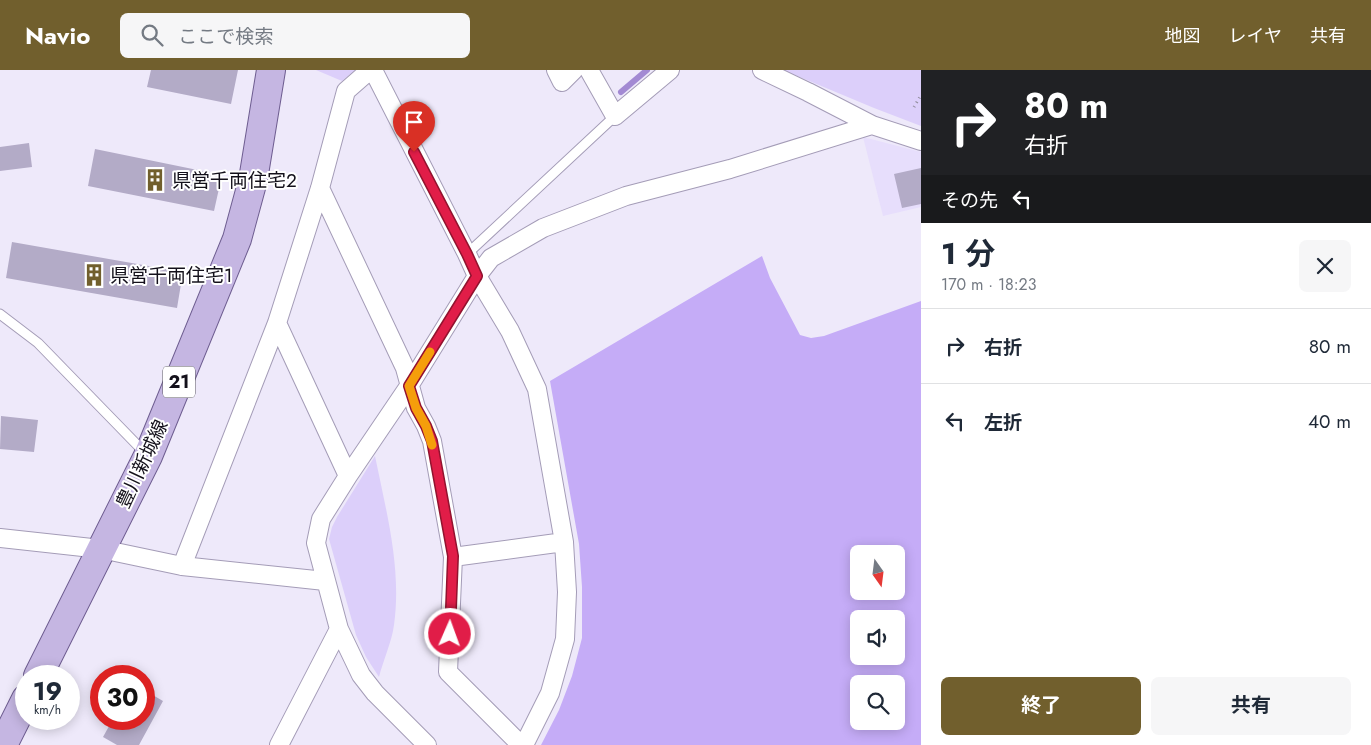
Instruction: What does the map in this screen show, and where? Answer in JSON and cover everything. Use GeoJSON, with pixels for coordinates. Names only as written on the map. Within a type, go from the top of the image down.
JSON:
{"type":"FeatureCollection","features":[{"type":"Feature","properties":{"kind":"main road","name":"豊川新城線"},"geometry":{"type":"LineString","coordinates":[[43,665],[148,456],[238,239],[253,180],[271,70]]}},
{"type":"Feature","properties":{"kind":"main road"},"geometry":{"type":"LineString","coordinates":[[4,745],[15,722]]}},
{"type":"Feature","properties":{"kind":"street"},"geometry":{"type":"LineString","coordinates":[[182,566],[277,323],[320,188],[346,91],[371,70],[477,276],[510,331],[537,389],[564,542],[567,592],[564,639],[550,693],[522,745],[448,672],[453,556],[432,441],[416,408],[405,368],[320,188]]}},
{"type":"Feature","properties":{"kind":"street"},"geometry":{"type":"LineString","coordinates":[[556,70],[562,82],[574,70]]}},
{"type":"Feature","properties":{"kind":"street"},"geometry":{"type":"LineString","coordinates":[[589,70],[615,116],[670,70]]}},
{"type":"Feature","properties":{"kind":"street"},"geometry":{"type":"LineString","coordinates":[[762,70],[872,125],[921,141]]}},
{"type":"Feature","properties":{"kind":"street"},"geometry":{"type":"LineString","coordinates":[[427,745],[375,693],[361,675],[339,629],[316,543],[321,518],[409,386],[477,276],[491,258],[544,228],[626,196],[730,169],[872,125]]}},
{"type":"Feature","properties":{"kind":"street"},"geometry":{"type":"LineString","coordinates":[[277,323],[348,476]]}},
{"type":"Feature","properties":{"kind":"street"},"geometry":{"type":"LineString","coordinates":[[0,538],[101,549],[182,566],[325,581]]}},
{"type":"Feature","properties":{"kind":"street"},"geometry":{"type":"LineString","coordinates":[[453,556],[564,542]]}},
{"type":"Feature","properties":{"kind":"street"},"geometry":{"type":"LineString","coordinates":[[280,745],[339,629]]}},
{"type":"Feature","properties":{"kind":"lane"},"geometry":{"type":"LineString","coordinates":[[467,254],[615,116]]}},
{"type":"Feature","properties":{"kind":"lane"},"geometry":{"type":"LineString","coordinates":[[0,314],[38,343],[148,456]]}},
{"type":"Feature","properties":{"kind":"path"},"geometry":{"type":"LineString","coordinates":[[914,106],[921,95]]}},
{"type":"Feature","properties":{"kind":"shaded area"},"geometry":{"type":"Polygon","coordinates":[[[316,70],[355,70],[342,81],[316,70]]]}},
{"type":"Feature","properties":{"kind":"shaded area"},"geometry":{"type":"Polygon","coordinates":[[[783,70],[921,70],[921,126],[874,108],[783,70]]]}},
{"type":"Feature","properties":{"kind":"shaded area"},"geometry":{"type":"Polygon","coordinates":[[[863,137],[921,152],[921,207],[883,216],[863,137]]]}},
{"type":"Feature","properties":{"kind":"shaded area"},"geometry":{"type":"Polygon","coordinates":[[[762,256],[770,278],[800,335],[811,338],[824,336],[921,301],[921,745],[541,745],[559,710],[572,676],[582,638],[582,587],[579,544],[550,381],[762,256]]]}},
{"type":"Feature","properties":{"kind":"shaded area"},"geometry":{"type":"Polygon","coordinates":[[[375,456],[392,540],[396,582],[393,631],[379,677],[366,657],[356,635],[329,539],[337,517],[375,456]]]}},
{"type":"Feature","properties":{"kind":"building"},"geometry":{"type":"Polygon","coordinates":[[[151,70],[238,70],[231,104],[147,87],[151,70]]]}},
{"type":"Feature","properties":{"kind":"building"},"geometry":{"type":"Polygon","coordinates":[[[29,143],[32,167],[0,171],[0,147],[29,143]]]}},
{"type":"Feature","properties":{"kind":"building","name":"県営千両住宅2"},"geometry":{"type":"Polygon","coordinates":[[[95,149],[222,175],[214,211],[88,186],[95,149]]]}},
{"type":"Feature","properties":{"kind":"building"},"geometry":{"type":"Polygon","coordinates":[[[921,168],[921,204],[902,208],[894,174],[921,168]]]}},
{"type":"Feature","properties":{"kind":"building","name":"県営千両住宅1"},"geometry":{"type":"Polygon","coordinates":[[[12,242],[183,272],[177,308],[6,278],[12,242]]]}},
{"type":"Feature","properties":{"kind":"building"},"geometry":{"type":"Polygon","coordinates":[[[1,416],[38,420],[34,452],[0,449],[1,416]]]}},
{"type":"Feature","properties":{"kind":"building"},"geometry":{"type":"Polygon","coordinates":[[[155,696],[163,701],[155,716],[155,696]]]}},
{"type":"Feature","properties":{"kind":"building"},"geometry":{"type":"Polygon","coordinates":[[[107,730],[147,730],[139,745],[117,745],[103,737],[107,730]]]}},
{"type":"Feature","properties":{"kind":"waterway"},"geometry":{"type":"LineString","coordinates":[[621,92],[647,70]]}},
{"type":"Feature","properties":{"kind":"slow traffic"},"geometry":{"type":"LineString","coordinates":[[430,352],[409,386],[432,445]]}},
{"type":"Feature","properties":{"kind":"place","name":"県営千両住宅2"},"geometry":{"type":"Point","coordinates":[155,180]}},
{"type":"Feature","properties":{"kind":"place","name":"県営千両住宅1"},"geometry":{"type":"Point","coordinates":[94,275]}},
{"type":"Feature","properties":{"kind":"route"},"geometry":{"type":"LineString","coordinates":[[414,152],[477,276],[409,386],[416,408],[432,441],[453,556],[450,634]]}}]}
